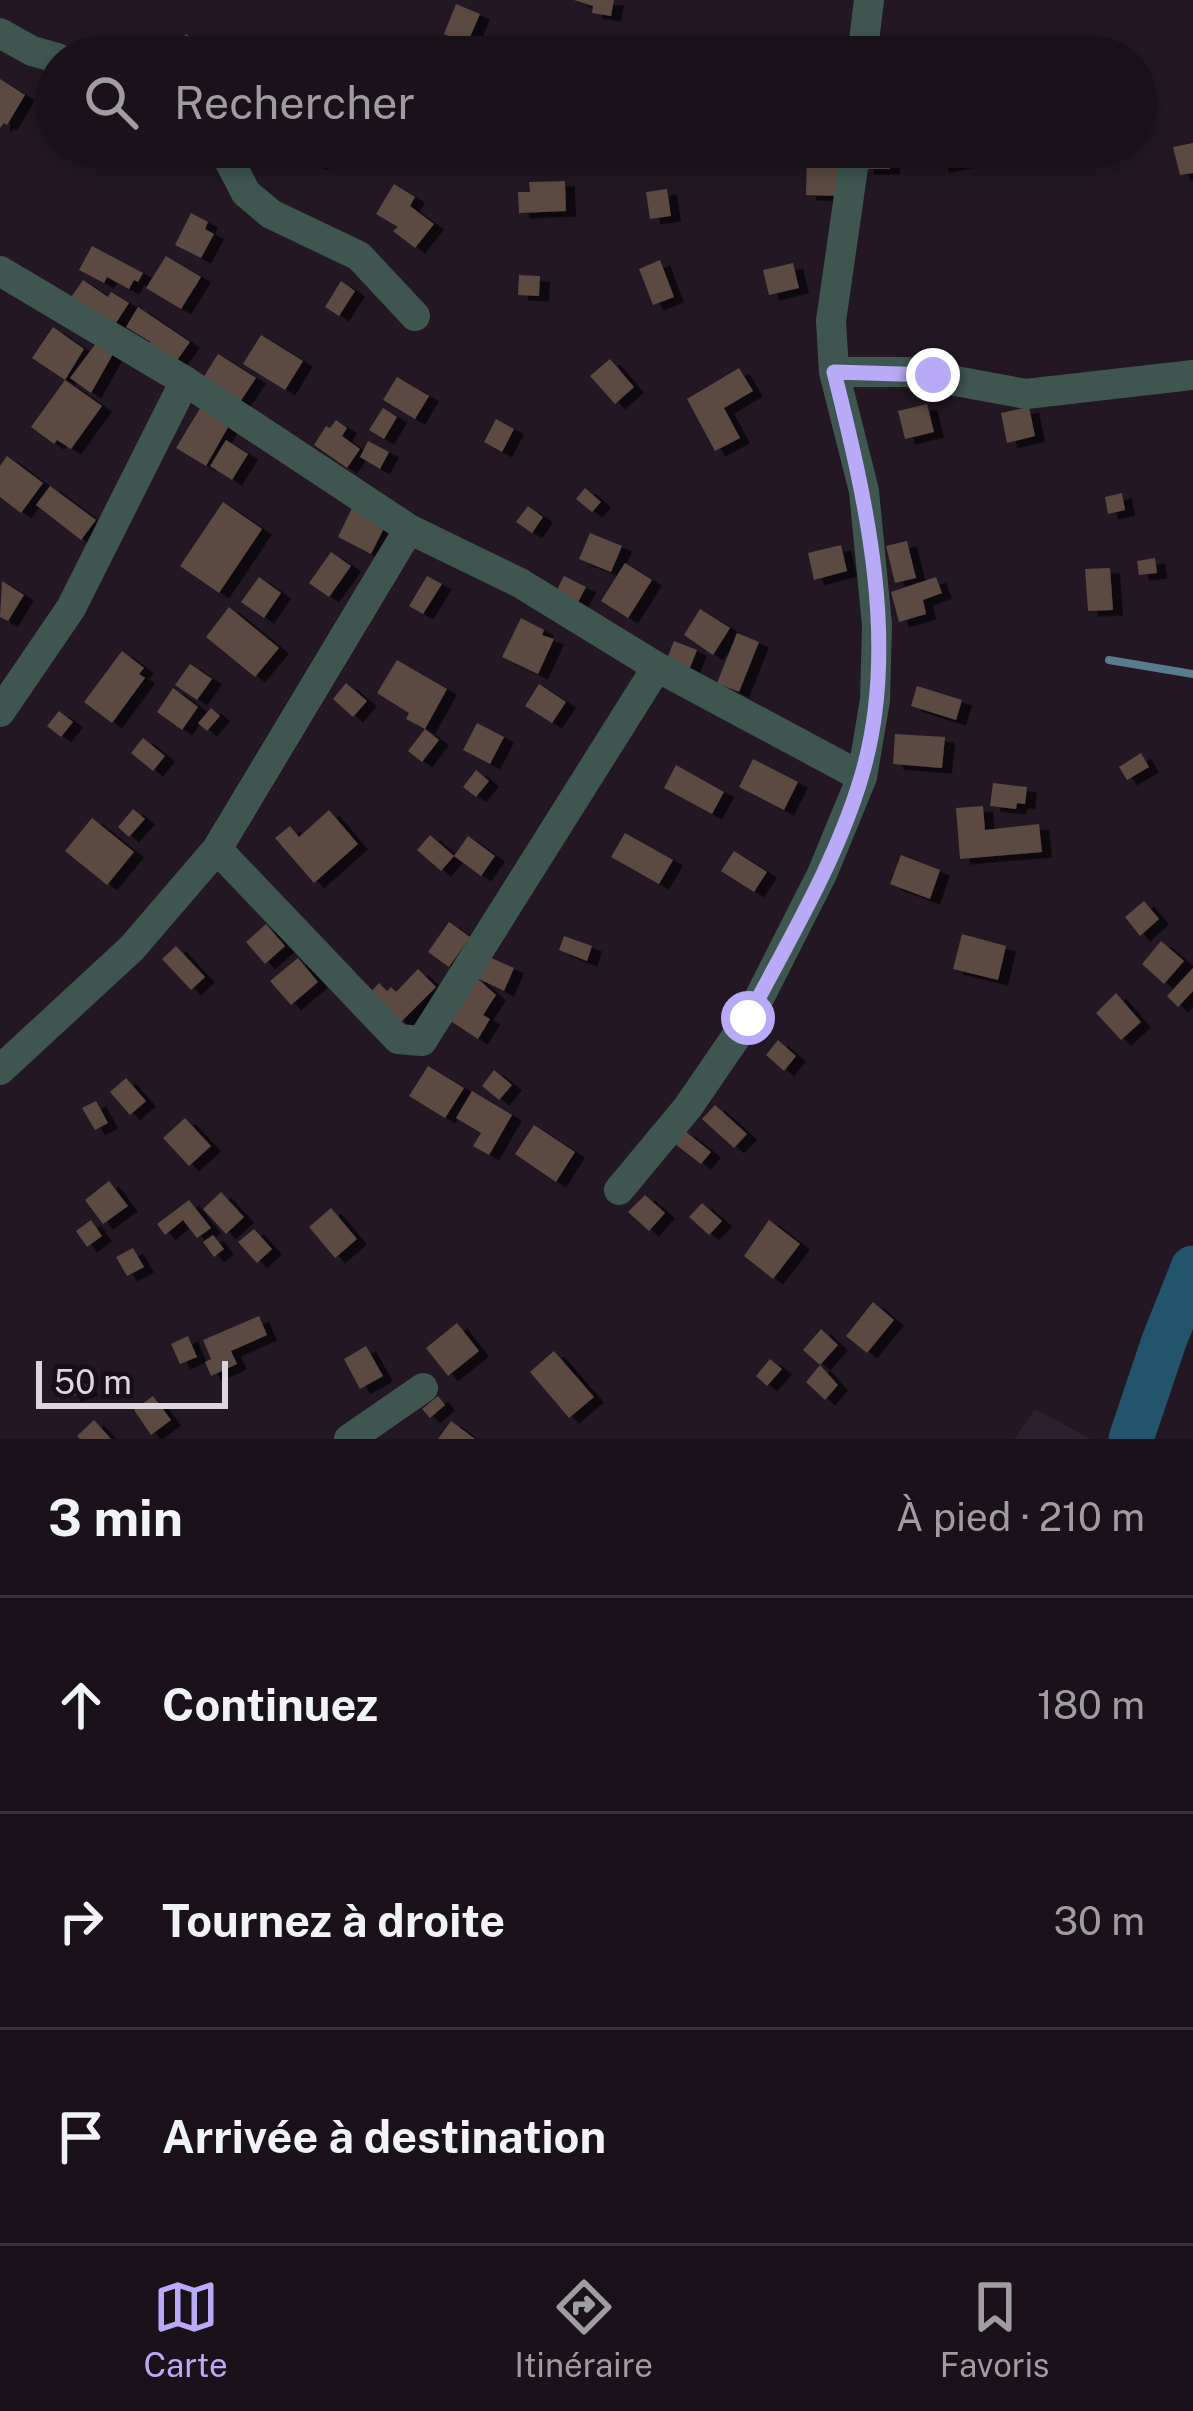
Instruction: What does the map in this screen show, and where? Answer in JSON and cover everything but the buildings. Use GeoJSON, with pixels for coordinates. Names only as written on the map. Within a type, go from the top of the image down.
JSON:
{"type":"FeatureCollection","features":[{"type":"Feature","properties":{"kind":"street"},"geometry":{"type":"LineString","coordinates":[[865,36],[869,0]]}},
{"type":"Feature","properties":{"kind":"street"},"geometry":{"type":"LineString","coordinates":[[0,33],[36,52]]}},
{"type":"Feature","properties":{"kind":"street"},"geometry":{"type":"LineString","coordinates":[[232,168],[246,193],[272,214],[359,256],[416,316]]}},
{"type":"Feature","properties":{"kind":"street"},"geometry":{"type":"LineString","coordinates":[[619,1190],[688,1108],[748,1018],[821,874],[862,777],[875,700],[877,625],[864,491],[834,372],[831,321],[853,168]]}},
{"type":"Feature","properties":{"kind":"street"},"geometry":{"type":"LineString","coordinates":[[0,272],[185,381],[409,529],[520,584],[656,667],[862,777]]}},
{"type":"Feature","properties":{"kind":"street"},"geometry":{"type":"LineString","coordinates":[[834,372],[933,375],[1026,394],[1193,375]]}},
{"type":"Feature","properties":{"kind":"street"},"geometry":{"type":"LineString","coordinates":[[0,712],[71,608],[185,381]]}},
{"type":"Feature","properties":{"kind":"street"},"geometry":{"type":"LineString","coordinates":[[0,1069],[132,948],[217,849],[409,529]]}},
{"type":"Feature","properties":{"kind":"street"},"geometry":{"type":"LineString","coordinates":[[217,849],[398,1039],[422,1041],[656,667]]}},
{"type":"Feature","properties":{"kind":"street"},"geometry":{"type":"LineString","coordinates":[[349,1439],[423,1388]]}},
{"type":"Feature","properties":{"kind":"shaded area"},"geometry":{"type":"Polygon","coordinates":[[[1035,1409],[1091,1439],[1014,1439],[1035,1409]]]}},
{"type":"Feature","properties":{"kind":"waterway"},"geometry":{"type":"LineString","coordinates":[[1109,660],[1193,674]]}},
{"type":"Feature","properties":{"kind":"waterway"},"geometry":{"type":"LineString","coordinates":[[1131,1439],[1193,1268]]}},
{"type":"Feature","properties":{"kind":"route"},"geometry":{"type":"LineString","coordinates":[[748,1018],[821,874],[862,777],[875,700],[877,625],[864,491],[834,372],[933,375]]}}]}
